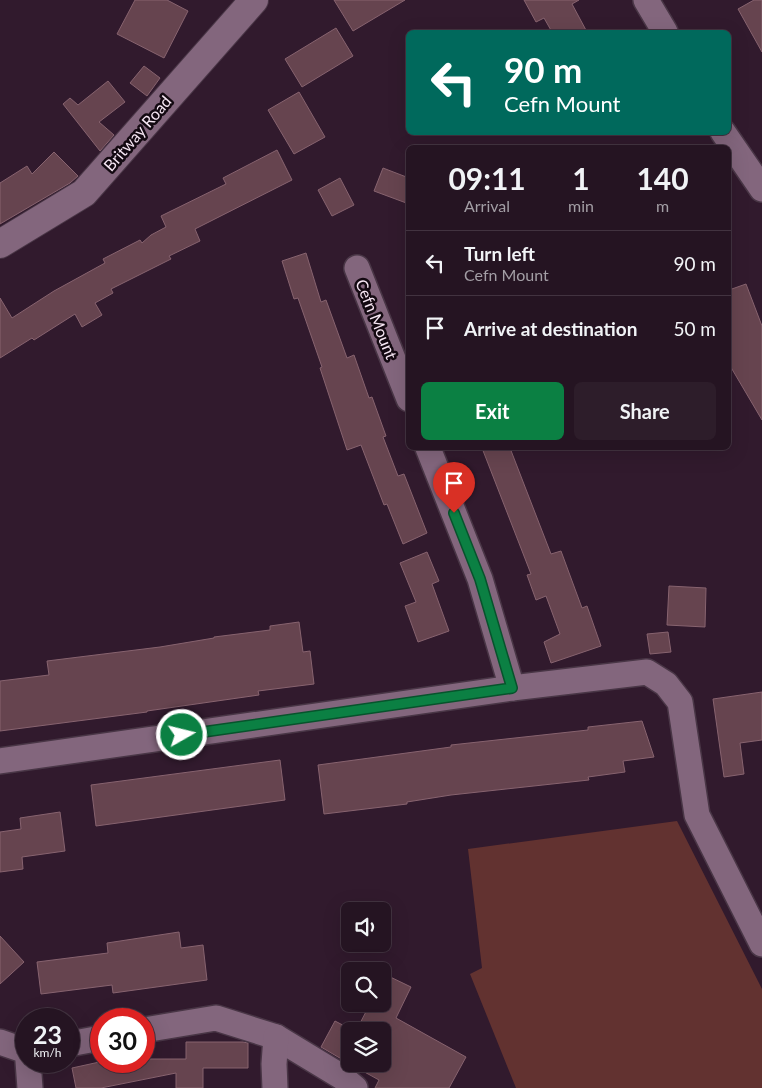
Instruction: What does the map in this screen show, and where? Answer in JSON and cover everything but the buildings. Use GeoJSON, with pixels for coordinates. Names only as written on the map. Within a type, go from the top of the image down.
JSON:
{"type":"FeatureCollection","features":[{"type":"Feature","properties":{"kind":"street","name":"Britway Road"},"geometry":{"type":"LineString","coordinates":[[0,244],[84,193],[254,0]]}},
{"type":"Feature","properties":{"kind":"street"},"geometry":{"type":"LineString","coordinates":[[646,0],[664,30]]}},
{"type":"Feature","properties":{"kind":"street"},"geometry":{"type":"LineString","coordinates":[[725,135],[762,189]]}},
{"type":"Feature","properties":{"kind":"street","name":"Cefn Mount"},"geometry":{"type":"LineString","coordinates":[[357,268],[406,391]]}},
{"type":"Feature","properties":{"kind":"street"},"geometry":{"type":"LineString","coordinates":[[429,450],[480,579],[512,688]]}},
{"type":"Feature","properties":{"kind":"street"},"geometry":{"type":"LineString","coordinates":[[0,761],[512,688],[647,672],[666,684],[680,702],[697,815],[762,944]]}},
{"type":"Feature","properties":{"kind":"street"},"geometry":{"type":"LineString","coordinates":[[155,1028],[216,1018],[276,1037],[342,1077],[355,1088]]}},
{"type":"Feature","properties":{"kind":"street"},"geometry":{"type":"LineString","coordinates":[[275,1088],[276,1037]]}},
{"type":"Feature","properties":{"kind":"street"},"geometry":{"type":"LineString","coordinates":[[0,1042],[15,1048]]}},
{"type":"Feature","properties":{"kind":"street"},"geometry":{"type":"LineString","coordinates":[[29,1073],[30,1088]]}},
{"type":"Feature","properties":{"kind":"shaded area"},"geometry":{"type":"Polygon","coordinates":[[[677,821],[762,989],[762,1088],[516,1088],[470,974],[482,968],[468,849],[677,821]]]}},
{"type":"Feature","properties":{"kind":"route"},"geometry":{"type":"LineString","coordinates":[[182,735],[512,688],[480,579],[454,513]]}}]}
